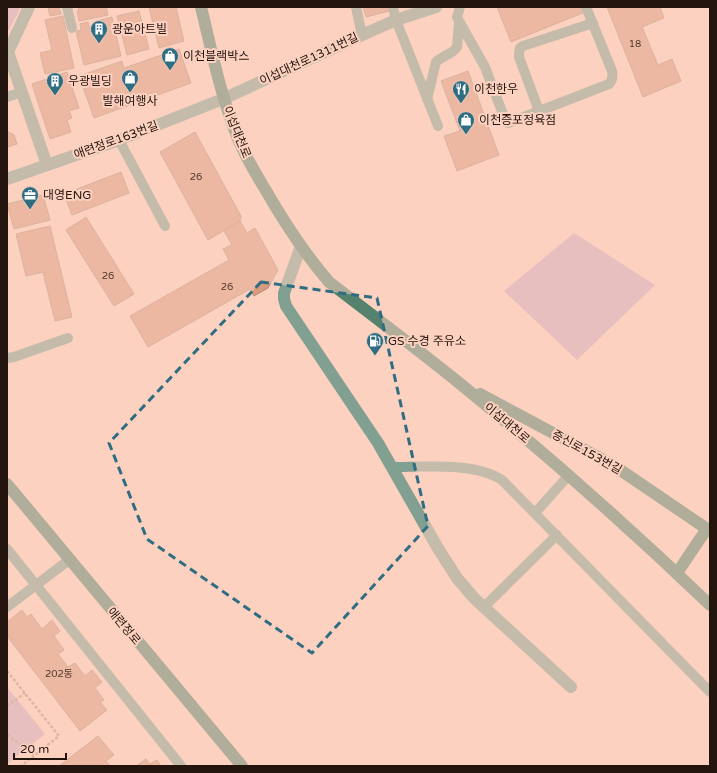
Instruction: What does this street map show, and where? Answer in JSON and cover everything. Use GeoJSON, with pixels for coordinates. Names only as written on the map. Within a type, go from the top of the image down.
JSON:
{"type":"FeatureCollection","features":[{"type":"Feature","properties":{"kind":"main road","name":"이섭대천로"},"geometry":{"type":"LineString","coordinates":[[201,7],[224,99],[239,142],[280,216],[329,282],[458,382],[569,475],[710,605]]}},
{"type":"Feature","properties":{"kind":"main road","name":"증신로153번길"},"geometry":{"type":"LineString","coordinates":[[458,382],[613,465],[708,531]]}},
{"type":"Feature","properties":{"kind":"main road","name":"애련정로"},"geometry":{"type":"LineString","coordinates":[[7,484],[242,766]]}},
{"type":"Feature","properties":{"kind":"main road"},"geometry":{"type":"LineString","coordinates":[[677,573],[708,531]]}},
{"type":"Feature","properties":{"kind":"street"},"geometry":{"type":"LineString","coordinates":[[29,7],[8,52],[47,165]]}},
{"type":"Feature","properties":{"kind":"street","name":"이섭대천로1311번길"},"geometry":{"type":"LineString","coordinates":[[224,99],[396,20],[436,7]]}},
{"type":"Feature","properties":{"kind":"street","name":"애련정로163번길"},"geometry":{"type":"LineString","coordinates":[[7,179],[119,140],[224,99]]}},
{"type":"Feature","properties":{"kind":"street"},"geometry":{"type":"LineString","coordinates":[[301,246],[284,293],[286,306],[378,443],[439,550],[457,578],[470,594],[572,687]]}},
{"type":"Feature","properties":{"kind":"lane"},"geometry":{"type":"LineString","coordinates":[[67,7],[72,28]]}},
{"type":"Feature","properties":{"kind":"lane"},"geometry":{"type":"LineString","coordinates":[[356,7],[362,35]]}},
{"type":"Feature","properties":{"kind":"lane"},"geometry":{"type":"LineString","coordinates":[[393,7],[396,20],[438,126]]}},
{"type":"Feature","properties":{"kind":"lane"},"geometry":{"type":"LineString","coordinates":[[427,99],[436,62],[438,59],[455,50],[457,47],[458,17],[460,7]]}},
{"type":"Feature","properties":{"kind":"lane"},"geometry":{"type":"LineString","coordinates":[[459,21],[485,67],[506,122],[508,123],[539,112],[611,82],[612,71],[586,7]]}},
{"type":"Feature","properties":{"kind":"lane"},"geometry":{"type":"LineString","coordinates":[[539,112],[519,57],[520,48],[593,23]]}},
{"type":"Feature","properties":{"kind":"lane"},"geometry":{"type":"LineString","coordinates":[[7,97],[22,92]]}},
{"type":"Feature","properties":{"kind":"lane"},"geometry":{"type":"LineString","coordinates":[[119,140],[165,226]]}},
{"type":"Feature","properties":{"kind":"lane"},"geometry":{"type":"LineString","coordinates":[[7,358],[14,357],[68,338]]}},
{"type":"Feature","properties":{"kind":"lane"},"geometry":{"type":"LineString","coordinates":[[392,467],[473,469],[488,473],[502,480],[710,692]]}},
{"type":"Feature","properties":{"kind":"lane"},"geometry":{"type":"LineString","coordinates":[[535,513],[569,475]]}},
{"type":"Feature","properties":{"kind":"lane"},"geometry":{"type":"LineString","coordinates":[[484,607],[557,536]]}},
{"type":"Feature","properties":{"kind":"lane"},"geometry":{"type":"LineString","coordinates":[[7,549],[181,766]]}},
{"type":"Feature","properties":{"kind":"lane"},"geometry":{"type":"LineString","coordinates":[[7,607],[69,560]]}},
{"type":"Feature","properties":{"kind":"path"},"geometry":{"type":"LineString","coordinates":[[7,671],[58,736],[21,766]]}},
{"type":"Feature","properties":{"kind":"path"},"geometry":{"type":"LineString","coordinates":[[7,706],[25,693]]}},
{"type":"Feature","properties":{"kind":"path"},"geometry":{"type":"LineString","coordinates":[[7,735],[36,755]]}},
{"type":"Feature","properties":{"kind":"highlighted area"},"geometry":{"type":"Polygon","coordinates":[[[261,282],[377,298],[428,526],[312,653],[147,539],[109,443],[261,282]]]}},
{"type":"Feature","properties":{"kind":"shaded area"},"geometry":{"type":"Polygon","coordinates":[[[7,7],[21,7],[7,32],[7,7]]]}},
{"type":"Feature","properties":{"kind":"shaded area"},"geometry":{"type":"Polygon","coordinates":[[[574,233],[655,285],[577,360],[504,291],[574,233]]]}},
{"type":"Feature","properties":{"kind":"shaded area"},"geometry":{"type":"Polygon","coordinates":[[[7,687],[45,734],[7,764],[7,687]]]}},
{"type":"Feature","properties":{"kind":"building"},"geometry":{"type":"Polygon","coordinates":[[[48,7],[59,7],[61,14],[50,16],[48,7]]]}},
{"type":"Feature","properties":{"kind":"building"},"geometry":{"type":"Polygon","coordinates":[[[78,7],[106,7],[108,15],[79,21],[77,11],[79,11],[78,7]]]}},
{"type":"Feature","properties":{"kind":"building"},"geometry":{"type":"Polygon","coordinates":[[[149,7],[176,7],[184,41],[159,48],[149,7]]]}},
{"type":"Feature","properties":{"kind":"building"},"geometry":{"type":"Polygon","coordinates":[[[363,7],[388,7],[389,11],[366,17],[363,7]]]}},
{"type":"Feature","properties":{"kind":"building"},"geometry":{"type":"Polygon","coordinates":[[[497,7],[583,7],[585,12],[511,42],[497,7]]]}},
{"type":"Feature","properties":{"kind":"building"},"geometry":{"type":"Polygon","coordinates":[[[607,7],[660,7],[664,18],[642,27],[658,65],[672,59],[681,81],[643,97],[607,7]]]}},
{"type":"Feature","properties":{"kind":"building"},"geometry":{"type":"Polygon","coordinates":[[[139,11],[149,49],[127,55],[117,16],[139,11]]]}},
{"type":"Feature","properties":{"kind":"building"},"geometry":{"type":"Polygon","coordinates":[[[63,16],[74,68],[45,74],[40,53],[52,50],[45,20],[63,16]]]}},
{"type":"Feature","properties":{"kind":"building","name":"광운아트빌"},"geometry":{"type":"Polygon","coordinates":[[[112,17],[121,56],[84,65],[76,31],[81,30],[80,24],[88,22],[89,27],[98,25],[97,21],[112,17]]]}},
{"type":"Feature","properties":{"kind":"building"},"geometry":{"type":"Polygon","coordinates":[[[179,49],[191,83],[94,118],[79,76],[122,61],[124,68],[179,49]]]}},
{"type":"Feature","properties":{"kind":"building"},"geometry":{"type":"Polygon","coordinates":[[[468,71],[499,155],[457,171],[444,136],[460,131],[441,81],[468,71]]]}},
{"type":"Feature","properties":{"kind":"building","name":"우광빌딩"},"geometry":{"type":"Polygon","coordinates":[[[67,72],[79,108],[69,111],[72,118],[67,120],[71,132],[50,139],[32,84],[67,72]]]}},
{"type":"Feature","properties":{"kind":"building"},"geometry":{"type":"Polygon","coordinates":[[[7,131],[14,135],[17,144],[7,147],[7,131]]]}},
{"type":"Feature","properties":{"kind":"building"},"geometry":{"type":"Polygon","coordinates":[[[195,132],[241,216],[240,221],[208,240],[160,152],[195,132]]]}},
{"type":"Feature","properties":{"kind":"building"},"geometry":{"type":"Polygon","coordinates":[[[121,172],[129,193],[72,215],[64,194],[121,172]]]}},
{"type":"Feature","properties":{"kind":"building"},"geometry":{"type":"Polygon","coordinates":[[[43,195],[50,220],[14,229],[7,204],[43,195]]]}},
{"type":"Feature","properties":{"kind":"building"},"geometry":{"type":"Polygon","coordinates":[[[86,217],[134,294],[114,306],[66,230],[86,217]]]}},
{"type":"Feature","properties":{"kind":"building"},"geometry":{"type":"Polygon","coordinates":[[[240,221],[247,233],[255,228],[278,270],[268,288],[254,296],[250,289],[148,347],[130,316],[229,260],[223,249],[232,245],[224,231],[240,221]]]}},
{"type":"Feature","properties":{"kind":"building"},"geometry":{"type":"Polygon","coordinates":[[[50,226],[72,317],[55,321],[43,272],[26,276],[16,234],[50,226]]]}},
{"type":"Feature","properties":{"kind":"building"},"geometry":{"type":"Polygon","coordinates":[[[22,610],[27,617],[31,614],[42,629],[52,620],[60,631],[54,636],[64,650],[58,654],[68,667],[75,663],[85,676],[92,670],[102,682],[95,688],[104,700],[100,702],[107,710],[80,731],[7,636],[7,622],[22,610]]]}},
{"type":"Feature","properties":{"kind":"building"},"geometry":{"type":"Polygon","coordinates":[[[98,736],[114,755],[106,761],[110,766],[59,766],[98,736]]]}},
{"type":"Feature","properties":{"kind":"building"},"geometry":{"type":"Polygon","coordinates":[[[146,759],[150,764],[157,760],[161,766],[136,766],[146,759]]]}},
{"type":"Feature","properties":{"kind":"place","name":"광운아트빌"},"geometry":{"type":"Point","coordinates":[99,44]}},
{"type":"Feature","properties":{"kind":"place","name":"이천블랙박스"},"geometry":{"type":"Point","coordinates":[170,71]}},
{"type":"Feature","properties":{"kind":"place","name":"발해여행사"},"geometry":{"type":"Point","coordinates":[130,93]}},
{"type":"Feature","properties":{"kind":"place","name":"우광빌딩"},"geometry":{"type":"Point","coordinates":[55,96]}},
{"type":"Feature","properties":{"kind":"place","name":"이천한우"},"geometry":{"type":"Point","coordinates":[461,104]}},
{"type":"Feature","properties":{"kind":"place","name":"이천증포정육점"},"geometry":{"type":"Point","coordinates":[466,135]}},
{"type":"Feature","properties":{"kind":"place","name":"대영ENG"},"geometry":{"type":"Point","coordinates":[30,210]}},
{"type":"Feature","properties":{"kind":"place","name":"GS 수경 주유소"},"geometry":{"type":"Point","coordinates":[375,356]}}]}
